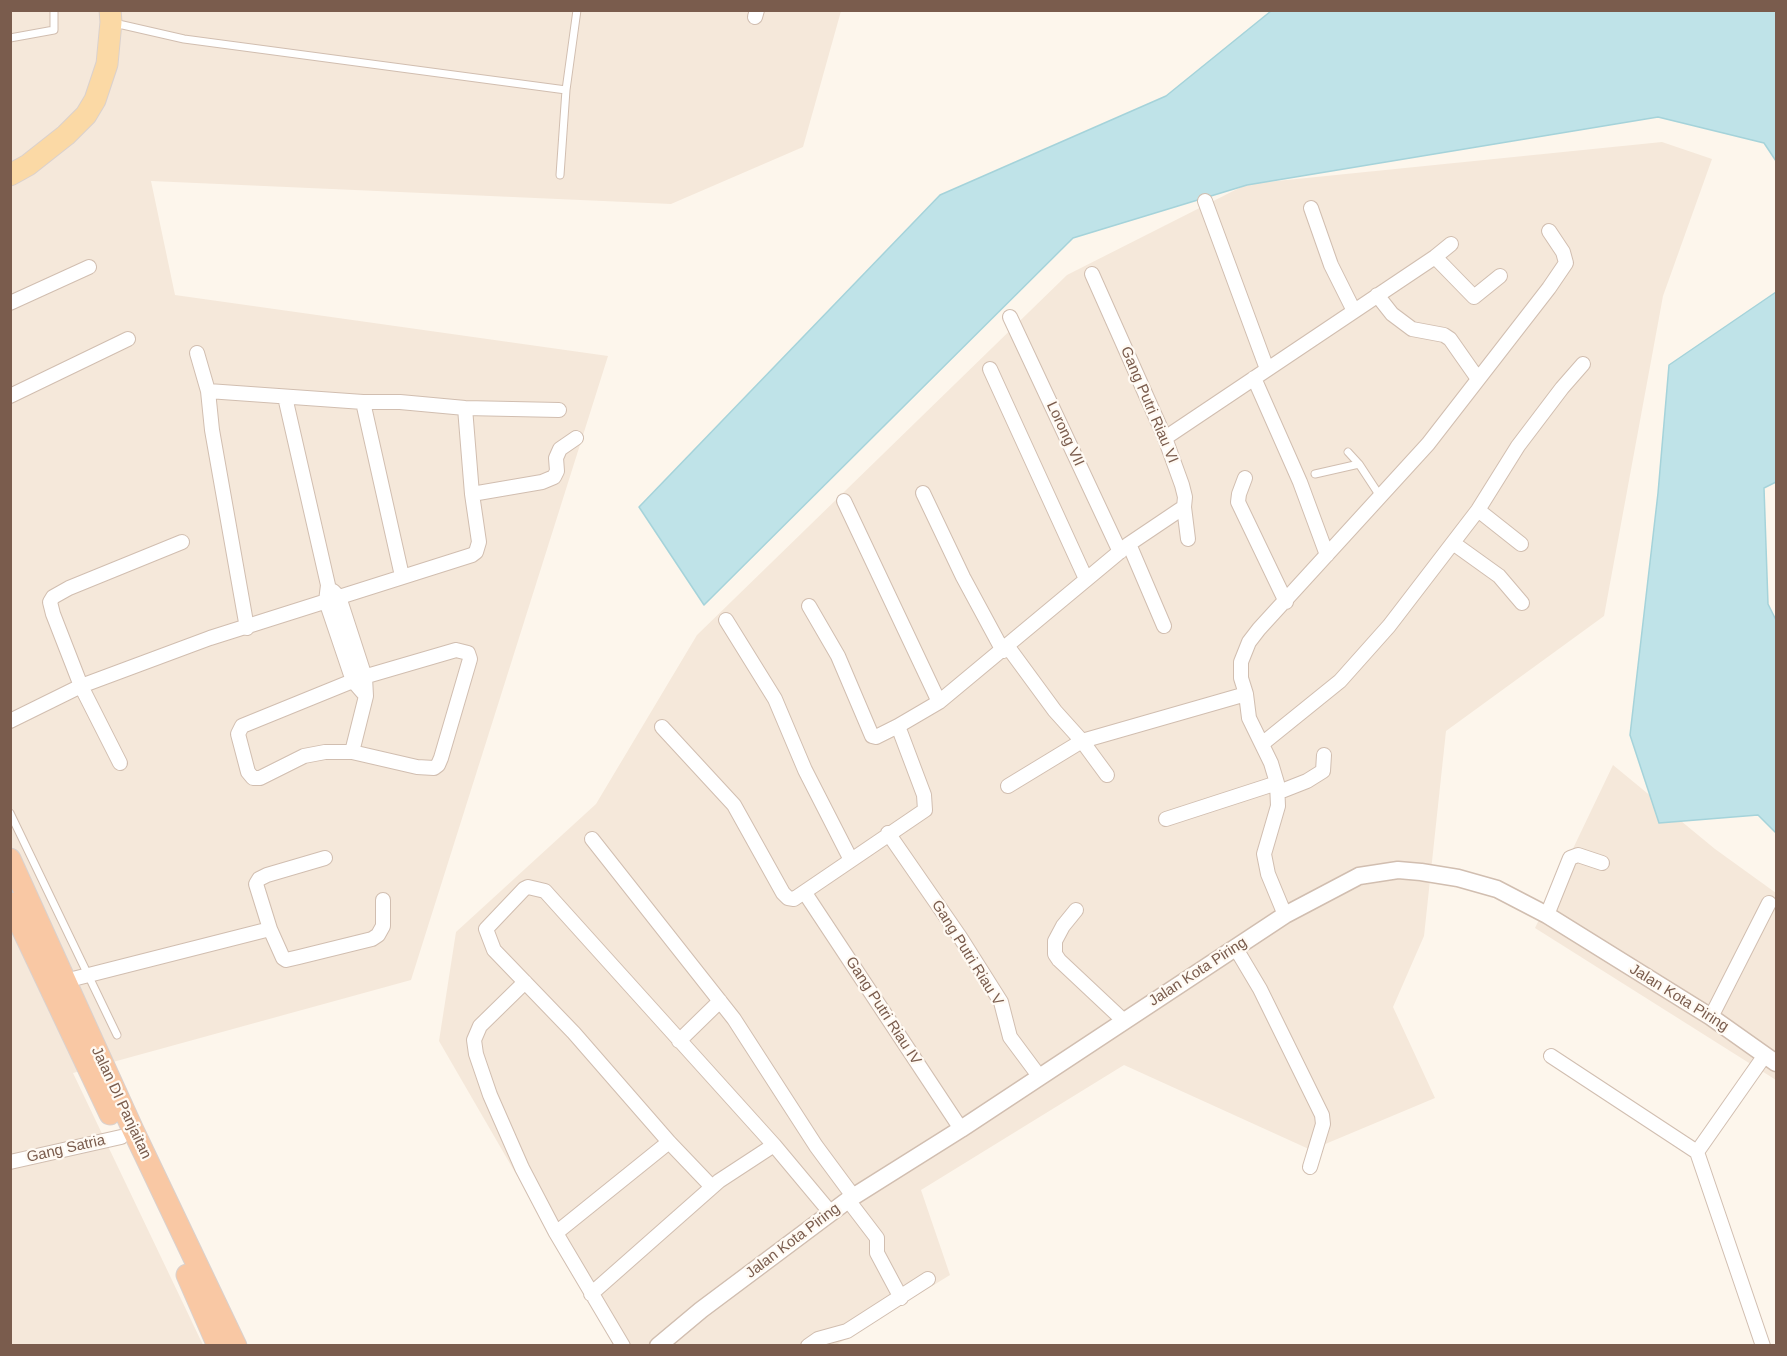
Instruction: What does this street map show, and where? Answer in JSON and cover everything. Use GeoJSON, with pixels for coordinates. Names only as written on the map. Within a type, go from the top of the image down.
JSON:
{"type":"FeatureCollection","features":[{"type":"Feature","properties":{"kind":"highway","name":"Jalan DI Panjaitan"},"geometry":{"type":"LineString","coordinates":[[10,859],[133,1130],[236,1346]]}},
{"type":"Feature","properties":{"kind":"highway","name":"Jalan DI Panjaitan"},"geometry":{"type":"LineString","coordinates":[[10,903],[218,1346]]}},
{"type":"Feature","properties":{"kind":"main road"},"geometry":{"type":"LineString","coordinates":[[10,175],[28,165],[66,135],[86,115],[95,100],[107,64],[111,16]]}},
{"type":"Feature","properties":{"kind":"street"},"geometry":{"type":"LineString","coordinates":[[1205,201],[1267,369]]}},
{"type":"Feature","properties":{"kind":"street"},"geometry":{"type":"LineString","coordinates":[[1311,208],[1332,265],[1354,311]]}},
{"type":"Feature","properties":{"kind":"street"},"geometry":{"type":"LineString","coordinates":[[1285,915],[1268,874],[1264,854],[1278,806],[1278,787],[1262,744],[1249,718],[1241,678],[1241,662],[1249,642],[1428,444],[1566,263],[1563,252],[1549,231]]}},
{"type":"Feature","properties":{"kind":"street"},"geometry":{"type":"LineString","coordinates":[[1165,438],[1451,244]]}},
{"type":"Feature","properties":{"kind":"street"},"geometry":{"type":"LineString","coordinates":[[1435,257],[1474,297],[1500,276]]}},
{"type":"Feature","properties":{"kind":"street"},"geometry":{"type":"LineString","coordinates":[[10,303],[89,267]]}},
{"type":"Feature","properties":{"kind":"street","name":"Gang Putri Riau VI"},"geometry":{"type":"LineString","coordinates":[[1092,274],[1165,438],[1185,497],[1188,539]]}},
{"type":"Feature","properties":{"kind":"street"},"geometry":{"type":"LineString","coordinates":[[1377,296],[1392,314],[1412,329],[1444,335],[1450,339],[1478,380]]}},
{"type":"Feature","properties":{"kind":"street","name":"Lorong VII"},"geometry":{"type":"LineString","coordinates":[[1010,316],[1164,626]]}},
{"type":"Feature","properties":{"kind":"street"},"geometry":{"type":"LineString","coordinates":[[10,396],[128,339]]}},
{"type":"Feature","properties":{"kind":"street"},"geometry":{"type":"LineString","coordinates":[[197,353],[207,391],[247,628]]}},
{"type":"Feature","properties":{"kind":"street"},"geometry":{"type":"LineString","coordinates":[[1262,744],[1340,681],[1389,626],[1478,510],[1518,446],[1583,364]]}},
{"type":"Feature","properties":{"kind":"street"},"geometry":{"type":"LineString","coordinates":[[990,369],[1086,579]]}},
{"type":"Feature","properties":{"kind":"street"},"geometry":{"type":"LineString","coordinates":[[1254,378],[1300,482],[1327,555]]}},
{"type":"Feature","properties":{"kind":"street"},"geometry":{"type":"LineString","coordinates":[[207,391],[465,408],[559,410]]}},
{"type":"Feature","properties":{"kind":"street"},"geometry":{"type":"LineString","coordinates":[[285,397],[328,585],[366,696],[352,752]]}},
{"type":"Feature","properties":{"kind":"street"},"geometry":{"type":"LineString","coordinates":[[363,402],[402,576]]}},
{"type":"Feature","properties":{"kind":"street"},"geometry":{"type":"LineString","coordinates":[[10,721],[81,686],[210,638],[247,628],[476,552],[479,542],[472,494],[465,408]]}},
{"type":"Feature","properties":{"kind":"street"},"geometry":{"type":"LineString","coordinates":[[472,494],[542,482],[554,477],[557,471],[556,458],[560,449],[576,438]]}},
{"type":"Feature","properties":{"kind":"street"},"geometry":{"type":"LineString","coordinates":[[1245,478],[1238,502],[1286,602]]}},
{"type":"Feature","properties":{"kind":"street"},"geometry":{"type":"LineString","coordinates":[[923,493],[963,577],[1005,649],[1082,741],[1107,775]]}},
{"type":"Feature","properties":{"kind":"street"},"geometry":{"type":"LineString","coordinates":[[844,501],[939,702]]}},
{"type":"Feature","properties":{"kind":"street"},"geometry":{"type":"LineString","coordinates":[[809,606],[838,656],[872,736],[876,737],[939,702],[1086,579],[1125,548],[1184,507]]}},
{"type":"Feature","properties":{"kind":"street"},"geometry":{"type":"LineString","coordinates":[[1478,510],[1521,544]]}},
{"type":"Feature","properties":{"kind":"street"},"geometry":{"type":"LineString","coordinates":[[120,764],[81,686],[50,602],[53,597],[69,588],[182,542]]}},
{"type":"Feature","properties":{"kind":"street"},"geometry":{"type":"LineString","coordinates":[[1453,543],[1499,576],[1522,603]]}},
{"type":"Feature","properties":{"kind":"street"},"geometry":{"type":"LineString","coordinates":[[726,620],[775,699],[804,770],[851,860]]}},
{"type":"Feature","properties":{"kind":"street"},"geometry":{"type":"LineString","coordinates":[[456,651],[468,653],[470,659],[438,765],[428,769],[352,752],[311,753],[260,778],[253,778],[248,772],[238,734],[242,726],[255,719],[359,679],[456,651]]}},
{"type":"Feature","properties":{"kind":"street"},"geometry":{"type":"LineString","coordinates":[[1008,786],[1082,741],[1246,694]]}},
{"type":"Feature","properties":{"kind":"street"},"geometry":{"type":"LineString","coordinates":[[662,727],[734,806],[783,893],[788,898],[794,899],[888,833],[921,814],[926,807],[924,795],[898,726]]}},
{"type":"Feature","properties":{"kind":"street"},"geometry":{"type":"LineString","coordinates":[[1166,819],[1307,781],[1323,771],[1324,755]]}},
{"type":"Feature","properties":{"kind":"street","name":"Gang Putri Riau V"},"geometry":{"type":"LineString","coordinates":[[888,833],[960,937],[1001,1002],[1010,1037],[1039,1076]]}},
{"type":"Feature","properties":{"kind":"street"},"geometry":{"type":"LineString","coordinates":[[592,839],[734,1019],[877,1238],[877,1253],[901,1298]]}},
{"type":"Feature","properties":{"kind":"street"},"geometry":{"type":"LineString","coordinates":[[1547,915],[1570,858],[1578,855],[1602,863]]}},
{"type":"Feature","properties":{"kind":"street"},"geometry":{"type":"LineString","coordinates":[[326,858],[267,875],[259,879],[256,884],[270,929],[283,958],[286,960],[372,939],[378,935],[382,926],[383,900]]}},
{"type":"Feature","properties":{"kind":"street","name":"Jalan Kota Piring"},"geometry":{"type":"LineString","coordinates":[[658,1346],[701,1310],[850,1198],[962,1129],[1285,915],[1359,876],[1398,870],[1458,878],[1497,890],[1547,915],[1711,1017],[1771,1059]]}},
{"type":"Feature","properties":{"kind":"street"},"geometry":{"type":"LineString","coordinates":[[712,1187],[669,1142],[574,1033],[494,950],[486,929],[524,889],[528,887],[544,891],[774,1144],[830,1212]]}},
{"type":"Feature","properties":{"kind":"street","name":"Gang Putri Riau IV"},"geometry":{"type":"LineString","coordinates":[[805,892],[962,1129]]}},
{"type":"Feature","properties":{"kind":"street"},"geometry":{"type":"LineString","coordinates":[[1711,1017],[1769,903]]}},
{"type":"Feature","properties":{"kind":"street"},"geometry":{"type":"LineString","coordinates":[[1076,910],[1055,941],[1055,954],[1124,1021]]}},
{"type":"Feature","properties":{"kind":"street"},"geometry":{"type":"LineString","coordinates":[[65,981],[270,929]]}},
{"type":"Feature","properties":{"kind":"street"},"geometry":{"type":"LineString","coordinates":[[1235,947],[1260,989],[1322,1115],[1323,1124],[1310,1167]]}},
{"type":"Feature","properties":{"kind":"street"},"geometry":{"type":"LineString","coordinates":[[525,982],[480,1026],[474,1045],[478,1062],[522,1168],[556,1233],[623,1346]]}},
{"type":"Feature","properties":{"kind":"street"},"geometry":{"type":"LineString","coordinates":[[679,1041],[720,1001]]}},
{"type":"Feature","properties":{"kind":"street"},"geometry":{"type":"LineString","coordinates":[[1551,1056],[1696,1152],[1763,1346]]}},
{"type":"Feature","properties":{"kind":"street"},"geometry":{"type":"LineString","coordinates":[[1696,1152],[1771,1059]]}},
{"type":"Feature","properties":{"kind":"street","name":"Gang Satria"},"geometry":{"type":"LineString","coordinates":[[10,1162],[121,1137]]}},
{"type":"Feature","properties":{"kind":"street"},"geometry":{"type":"LineString","coordinates":[[556,1233],[669,1142]]}},
{"type":"Feature","properties":{"kind":"street"},"geometry":{"type":"LineString","coordinates":[[591,1293],[712,1187],[774,1144]]}},
{"type":"Feature","properties":{"kind":"street"},"geometry":{"type":"LineString","coordinates":[[808,1346],[818,1339],[846,1331],[928,1279]]}},
{"type":"Feature","properties":{"kind":"lane"},"geometry":{"type":"LineString","coordinates":[[10,38],[54,30],[54,10]]}},
{"type":"Feature","properties":{"kind":"lane"},"geometry":{"type":"LineString","coordinates":[[560,175],[566,90],[577,10]]}},
{"type":"Feature","properties":{"kind":"lane"},"geometry":{"type":"LineString","coordinates":[[111,16],[184,39],[566,90]]}},
{"type":"Feature","properties":{"kind":"lane"},"geometry":{"type":"LineString","coordinates":[[1348,452],[1359,464],[1380,497]]}},
{"type":"Feature","properties":{"kind":"lane"},"geometry":{"type":"LineString","coordinates":[[1315,474],[1359,464]]}},
{"type":"Feature","properties":{"kind":"lane"},"geometry":{"type":"LineString","coordinates":[[10,813],[117,1035]]}},
{"type":"Feature","properties":{"kind":"shaded area"},"geometry":{"type":"Polygon","coordinates":[[[10,11],[841,11],[803,147],[671,204],[151,181],[175,295],[608,356],[411,980],[73,1073],[203,1345],[11,1345],[10,11]]]}},
{"type":"Feature","properties":{"kind":"shaded area"},"geometry":{"type":"Polygon","coordinates":[[[1662,142],[1712,159],[1663,296],[1604,616],[1446,731],[1424,936],[1393,1007],[1435,1098],[1311,1150],[1124,1065],[921,1190],[950,1275],[836,1345],[615,1345],[439,1041],[456,932],[596,804],[697,635],[1067,275],[1247,184],[1662,142]]]}},
{"type":"Feature","properties":{"kind":"shaded area"},"geometry":{"type":"Polygon","coordinates":[[[1613,765],[1715,849],[1776,893],[1776,1080],[1535,928],[1613,765]]]}},
{"type":"Feature","properties":{"kind":"water"},"geometry":{"type":"Polygon","coordinates":[[[1271,11],[1776,11],[1776,161],[1764,143],[1658,117],[1247,185],[1073,238],[704,605],[639,507],[940,195],[1166,96],[1271,11]]]}},
{"type":"Feature","properties":{"kind":"water"},"geometry":{"type":"Polygon","coordinates":[[[1776,292],[1776,482],[1764,488],[1768,604],[1776,620],[1776,833],[1758,815],[1659,823],[1630,735],[1658,493],[1669,365],[1776,292]]]}}]}
